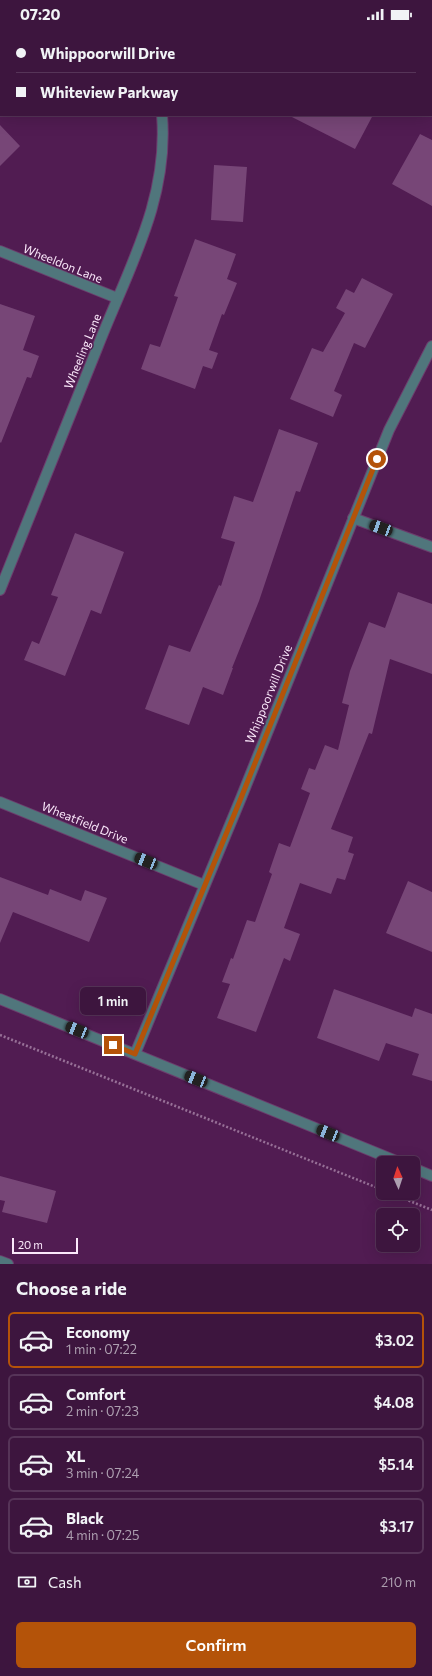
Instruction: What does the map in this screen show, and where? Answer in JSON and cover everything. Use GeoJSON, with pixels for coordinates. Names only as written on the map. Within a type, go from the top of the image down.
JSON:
{"type":"FeatureCollection","features":[{"type":"Feature","properties":{"kind":"street","name":"Wheeling Lane"},"geometry":{"type":"LineString","coordinates":[[0,590],[116,298],[140,247],[155,199],[162,160],[162,116]]}},
{"type":"Feature","properties":{"kind":"street","name":"Wheeldon Lane"},"geometry":{"type":"LineString","coordinates":[[0,251],[116,298]]}},
{"type":"Feature","properties":{"kind":"street","name":"Whippoorwill Drive"},"geometry":{"type":"LineString","coordinates":[[135,1054],[241,798],[389,430],[432,346]]}},
{"type":"Feature","properties":{"kind":"street"},"geometry":{"type":"LineString","coordinates":[[353,518],[432,547]]}},
{"type":"Feature","properties":{"kind":"street","name":"Wheatfield Drive"},"geometry":{"type":"LineString","coordinates":[[0,802],[204,885]]}},
{"type":"Feature","properties":{"kind":"street"},"geometry":{"type":"LineString","coordinates":[[0,999],[384,1156]]}},
{"type":"Feature","properties":{"kind":"street"},"geometry":{"type":"LineString","coordinates":[[420,1171],[432,1176]]}},
{"type":"Feature","properties":{"kind":"street"},"geometry":{"type":"LineString","coordinates":[[0,1261],[8,1264]]}},
{"type":"Feature","properties":{"kind":"path"},"geometry":{"type":"LineString","coordinates":[[0,1034],[376,1187]]}},
{"type":"Feature","properties":{"kind":"path"},"geometry":{"type":"LineString","coordinates":[[407,1200],[432,1210]]}},
{"type":"Feature","properties":{"kind":"building"},"geometry":{"type":"Polygon","coordinates":[[[290,116],[372,116],[355,149],[290,116]]]}},
{"type":"Feature","properties":{"kind":"building"},"geometry":{"type":"Polygon","coordinates":[[[0,125],[20,146],[0,166],[0,125]]]}},
{"type":"Feature","properties":{"kind":"building"},"geometry":{"type":"Polygon","coordinates":[[[420,134],[432,140],[432,206],[392,184],[420,134]]]}},
{"type":"Feature","properties":{"kind":"building"},"geometry":{"type":"Polygon","coordinates":[[[214,165],[247,167],[243,222],[211,220],[214,165]]]}},
{"type":"Feature","properties":{"kind":"building"},"geometry":{"type":"Polygon","coordinates":[[[195,239],[236,254],[227,279],[237,283],[224,315],[222,314],[209,350],[218,353],[212,369],[203,366],[195,389],[141,369],[150,344],[160,347],[178,297],[174,296],[195,239]]]}},
{"type":"Feature","properties":{"kind":"building"},"geometry":{"type":"Polygon","coordinates":[[[362,278],[393,294],[365,348],[354,343],[334,391],[342,395],[333,417],[290,399],[312,348],[323,352],[345,313],[336,308],[346,289],[354,293],[362,278]]]}},
{"type":"Feature","properties":{"kind":"building"},"geometry":{"type":"Polygon","coordinates":[[[0,304],[35,316],[23,350],[39,356],[31,378],[27,377],[1,443],[0,442],[0,304]]]}},
{"type":"Feature","properties":{"kind":"building"},"geometry":{"type":"Polygon","coordinates":[[[279,429],[318,443],[300,492],[296,491],[259,601],[232,668],[223,695],[203,687],[189,725],[145,709],[169,645],[190,652],[219,585],[221,586],[235,542],[221,538],[234,496],[253,502],[279,429]]]}},
{"type":"Feature","properties":{"kind":"building"},"geometry":{"type":"Polygon","coordinates":[[[75,533],[124,552],[101,614],[91,610],[65,676],[24,660],[32,641],[39,644],[58,597],[51,595],[75,533]]]}},
{"type":"Feature","properties":{"kind":"building"},"geometry":{"type":"Polygon","coordinates":[[[398,592],[432,604],[432,674],[390,659],[372,734],[369,733],[331,829],[353,837],[348,852],[354,854],[345,880],[337,878],[331,894],[300,883],[284,928],[300,934],[290,961],[284,958],[256,1032],[217,1018],[230,984],[222,982],[231,958],[233,959],[247,920],[255,922],[272,874],[269,872],[279,843],[290,847],[310,793],[301,789],[309,768],[315,770],[325,745],[338,750],[349,705],[342,703],[350,671],[369,622],[385,628],[398,592]]]}},
{"type":"Feature","properties":{"kind":"building"},"geometry":{"type":"Polygon","coordinates":[[[0,877],[48,895],[50,889],[81,901],[85,890],[107,898],[89,942],[13,912],[0,943],[0,877]]]}},
{"type":"Feature","properties":{"kind":"building"},"geometry":{"type":"Polygon","coordinates":[[[408,881],[432,892],[432,952],[386,933],[408,881]]]}},
{"type":"Feature","properties":{"kind":"building"},"geometry":{"type":"Polygon","coordinates":[[[334,989],[412,1017],[415,1008],[432,1014],[432,1081],[412,1075],[419,1054],[386,1043],[379,1061],[317,1038],[334,989]]]}},
{"type":"Feature","properties":{"kind":"building"},"geometry":{"type":"Polygon","coordinates":[[[0,1176],[56,1191],[47,1223],[2,1212],[5,1201],[0,1200],[0,1176]]]}},
{"type":"Feature","properties":{"kind":"route"},"geometry":{"type":"LineString","coordinates":[[113,1045],[135,1054],[241,798],[377,459]]}}]}
